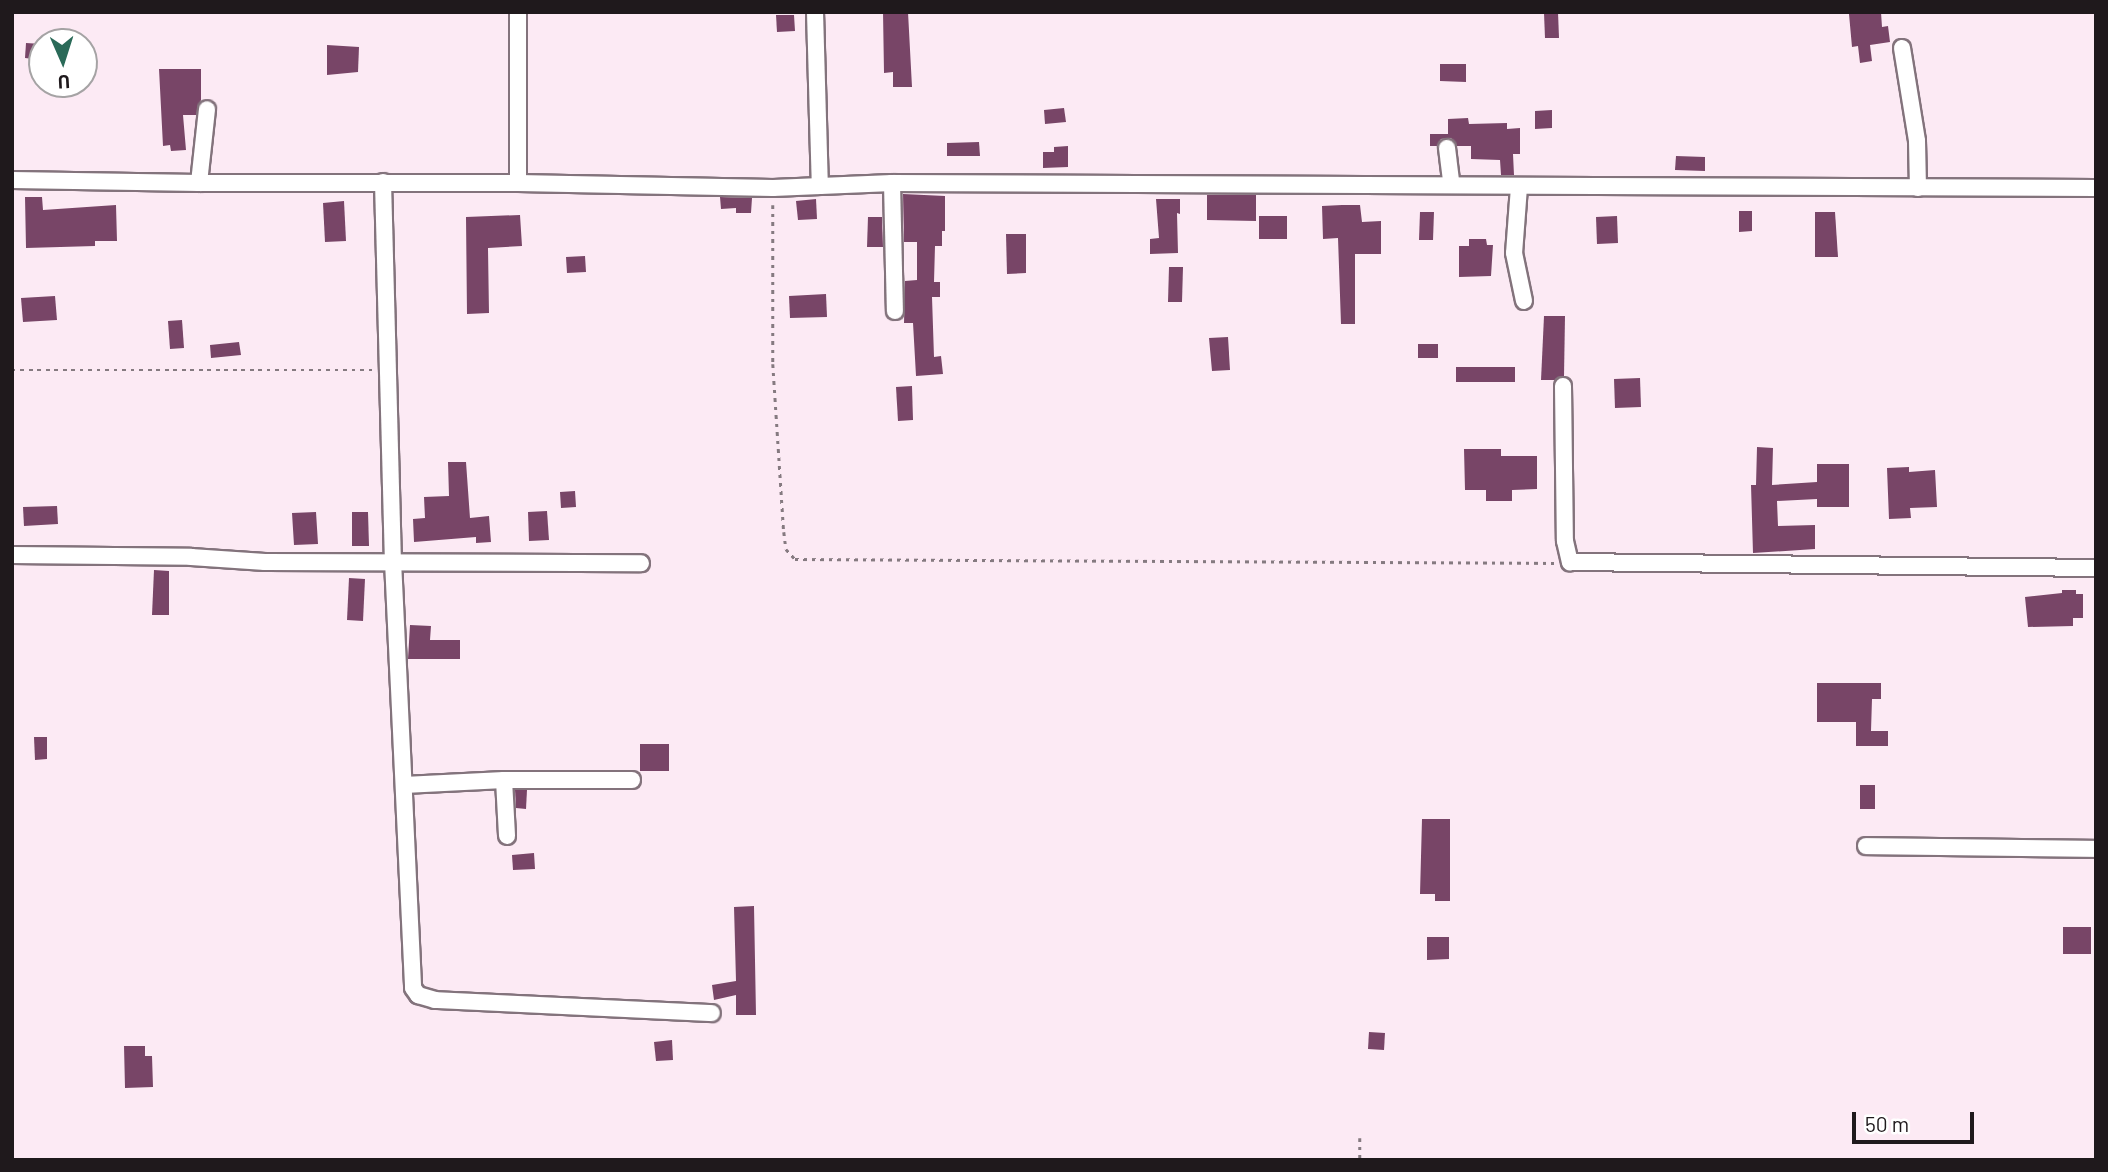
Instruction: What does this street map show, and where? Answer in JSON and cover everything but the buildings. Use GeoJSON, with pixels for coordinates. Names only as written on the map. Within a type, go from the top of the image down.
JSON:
{"type":"FeatureCollection","features":[{"type":"Feature","properties":{"kind":"street"},"geometry":{"type":"LineString","coordinates":[[518,12],[519,183]]}},
{"type":"Feature","properties":{"kind":"street"},"geometry":{"type":"LineString","coordinates":[[815,12],[820,186]]}},
{"type":"Feature","properties":{"kind":"street"},"geometry":{"type":"LineString","coordinates":[[1902,48],[1917,141],[1919,188]]}},
{"type":"Feature","properties":{"kind":"street"},"geometry":{"type":"LineString","coordinates":[[199,183],[207,109]]}},
{"type":"Feature","properties":{"kind":"street"},"geometry":{"type":"LineString","coordinates":[[1447,148],[1451,183]]}},
{"type":"Feature","properties":{"kind":"street"},"geometry":{"type":"LineString","coordinates":[[12,180],[519,183],[773,188],[892,183],[1451,183],[1519,187],[2096,188]]}},
{"type":"Feature","properties":{"kind":"street"},"geometry":{"type":"LineString","coordinates":[[383,182],[393,561],[412,979],[418,995],[435,1000],[712,1013]]}},
{"type":"Feature","properties":{"kind":"street"},"geometry":{"type":"LineString","coordinates":[[892,183],[895,311]]}},
{"type":"Feature","properties":{"kind":"street"},"geometry":{"type":"LineString","coordinates":[[1519,187],[1514,253],[1524,301]]}},
{"type":"Feature","properties":{"kind":"street"},"geometry":{"type":"LineString","coordinates":[[1563,386],[1564,541],[1570,562],[2096,568]]}},
{"type":"Feature","properties":{"kind":"street"},"geometry":{"type":"LineString","coordinates":[[12,555],[191,557],[265,562],[641,563]]}},
{"type":"Feature","properties":{"kind":"street"},"geometry":{"type":"LineString","coordinates":[[404,785],[504,780],[632,780]]}},
{"type":"Feature","properties":{"kind":"street"},"geometry":{"type":"LineString","coordinates":[[504,780],[507,836]]}},
{"type":"Feature","properties":{"kind":"street"},"geometry":{"type":"LineString","coordinates":[[1866,846],[2096,849]]}},
{"type":"Feature","properties":{"kind":"path"},"geometry":{"type":"LineString","coordinates":[[773,188],[772,364],[786,549],[795,559],[1570,562]]}},
{"type":"Feature","properties":{"kind":"path"},"geometry":{"type":"LineString","coordinates":[[12,370],[388,370]]}},
{"type":"Feature","properties":{"kind":"path"},"geometry":{"type":"LineString","coordinates":[[1360,1138],[1360,1160]]}}]}
